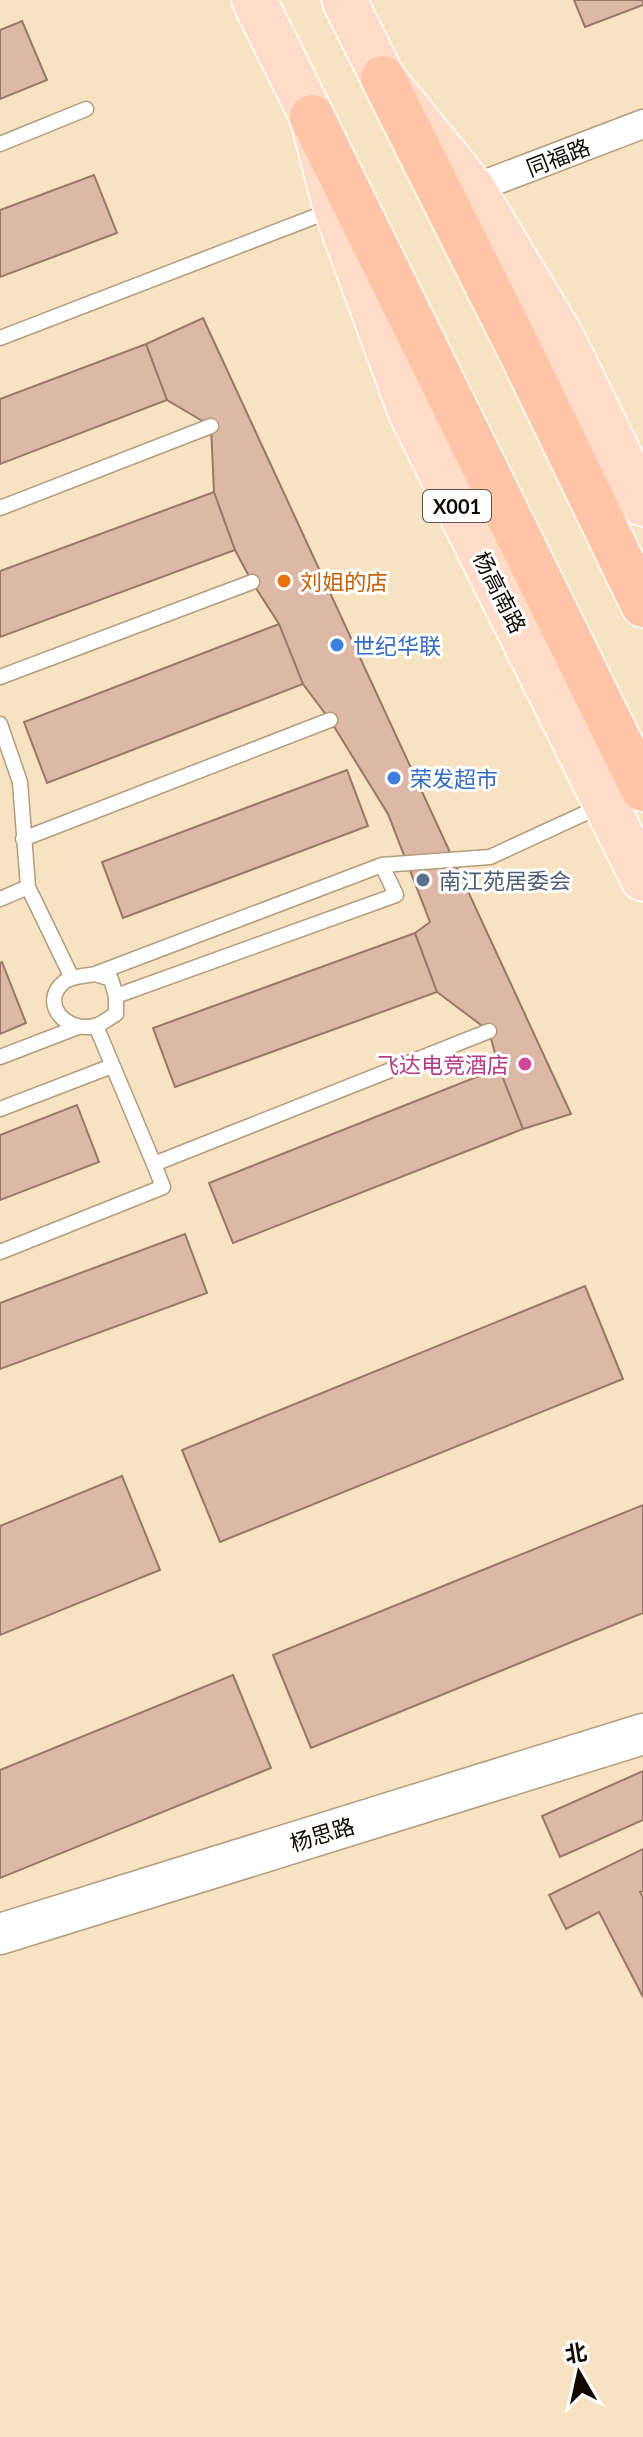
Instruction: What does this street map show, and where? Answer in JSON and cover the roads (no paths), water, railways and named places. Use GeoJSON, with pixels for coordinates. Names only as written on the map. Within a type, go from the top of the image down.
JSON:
{"type":"FeatureCollection","features":[{"type":"Feature","properties":{"kind":"highway"},"geometry":{"type":"LineString","coordinates":[[383,78],[643,605]]}},
{"type":"Feature","properties":{"kind":"highway","name":"杨高南路"},"geometry":{"type":"LineString","coordinates":[[312,117],[449,394],[624,796]]}},
{"type":"Feature","properties":{"kind":"main road","name":"杨高南路"},"geometry":{"type":"LineString","coordinates":[[254,0],[312,117],[336,209],[411,413],[624,796],[643,879]]}},
{"type":"Feature","properties":{"kind":"main road"},"geometry":{"type":"LineString","coordinates":[[344,0],[383,78],[473,189],[564,341],[643,504]]}},
{"type":"Feature","properties":{"kind":"street","name":"同福路"},"geometry":{"type":"LineString","coordinates":[[473,189],[643,124]]}},
{"type":"Feature","properties":{"kind":"street","name":"杨思路"},"geometry":{"type":"LineString","coordinates":[[0,1934],[643,1734]]}},
{"type":"Feature","properties":{"kind":"lane"},"geometry":{"type":"LineString","coordinates":[[0,144],[86,109]]}},
{"type":"Feature","properties":{"kind":"lane"},"geometry":{"type":"LineString","coordinates":[[0,338],[336,209]]}},
{"type":"Feature","properties":{"kind":"lane"},"geometry":{"type":"LineString","coordinates":[[0,508],[211,426]]}},
{"type":"Feature","properties":{"kind":"lane"},"geometry":{"type":"LineString","coordinates":[[0,677],[252,582]]}},
{"type":"Feature","properties":{"kind":"lane"},"geometry":{"type":"LineString","coordinates":[[23,839],[330,720]]}},
{"type":"Feature","properties":{"kind":"lane"},"geometry":{"type":"LineString","coordinates":[[0,724],[20,782],[28,887],[72,978]]}},
{"type":"Feature","properties":{"kind":"lane"},"geometry":{"type":"LineString","coordinates":[[78,1027],[63,1020],[56,1008],[55,996],[63,983],[72,978],[95,974],[382,865],[490,857],[624,796]]}},
{"type":"Feature","properties":{"kind":"lane"},"geometry":{"type":"LineString","coordinates":[[116,996],[396,895],[382,865]]}},
{"type":"Feature","properties":{"kind":"lane"},"geometry":{"type":"LineString","coordinates":[[0,899],[28,887]]}},
{"type":"Feature","properties":{"kind":"lane"},"geometry":{"type":"LineString","coordinates":[[0,1057],[78,1027],[96,1026],[116,1014],[116,996],[111,979],[95,974]]}},
{"type":"Feature","properties":{"kind":"lane"},"geometry":{"type":"LineString","coordinates":[[0,1252],[163,1187],[96,1026]]}},
{"type":"Feature","properties":{"kind":"lane"},"geometry":{"type":"LineString","coordinates":[[154,1164],[489,1031]]}},
{"type":"Feature","properties":{"kind":"lane"},"geometry":{"type":"LineString","coordinates":[[0,1109],[112,1066]]}},
{"type":"Feature","properties":{"kind":"place","name":"刘姐的店"},"geometry":{"type":"Point","coordinates":[284,581]}},
{"type":"Feature","properties":{"kind":"place","name":"世纪华联"},"geometry":{"type":"Point","coordinates":[337,645]}},
{"type":"Feature","properties":{"kind":"place","name":"荣发超市"},"geometry":{"type":"Point","coordinates":[394,778]}},
{"type":"Feature","properties":{"kind":"place","name":"南江苑居委会"},"geometry":{"type":"Point","coordinates":[423,880]}},
{"type":"Feature","properties":{"kind":"place","name":"飞达电竞酒店"},"geometry":{"type":"Point","coordinates":[525,1064]}}]}
